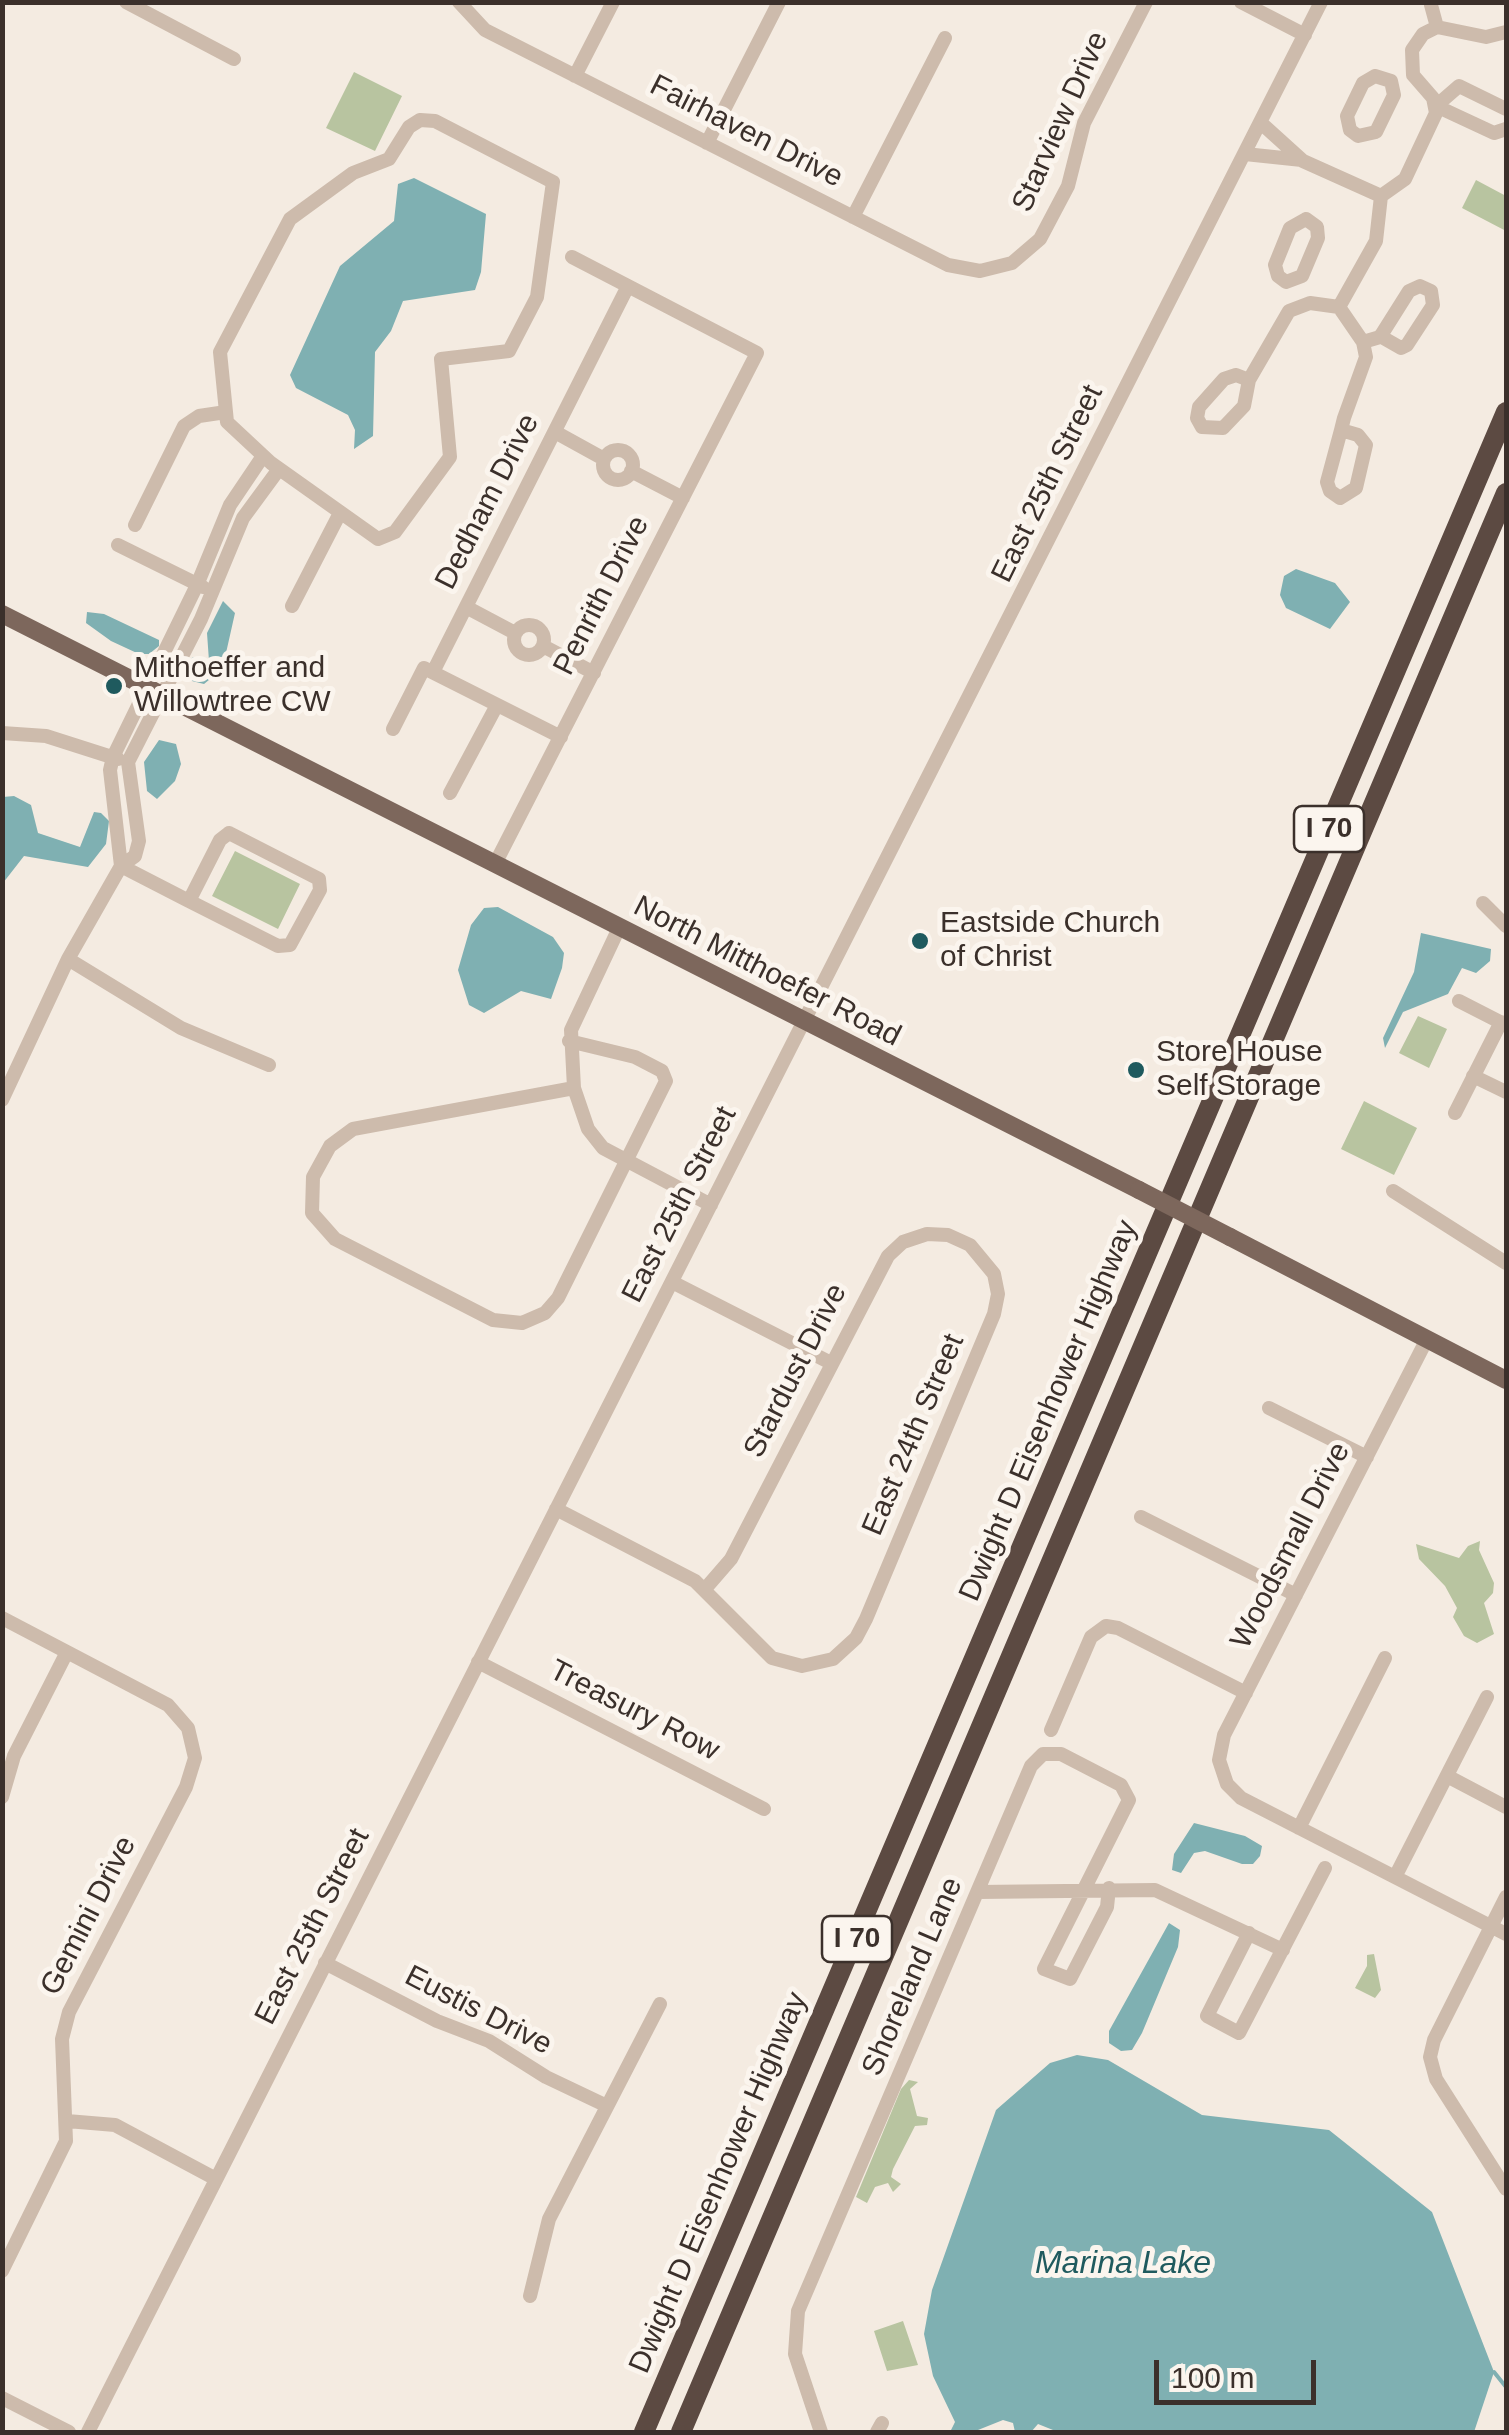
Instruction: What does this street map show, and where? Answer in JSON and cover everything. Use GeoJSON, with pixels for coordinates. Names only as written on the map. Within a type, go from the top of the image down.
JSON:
{"type":"FeatureCollection","features":[{"type":"Feature","properties":{"kind":"highway","name":"Dwight D Eisenhower Highway"},"geometry":{"type":"LineString","coordinates":[[644,2432],[1506,412]]}},
{"type":"Feature","properties":{"kind":"highway","name":"Dwight D Eisenhower Highway"},"geometry":{"type":"LineString","coordinates":[[681,2432],[1506,492]]}},
{"type":"Feature","properties":{"kind":"main road","name":"North Mitthoefer Road"},"geometry":{"type":"LineString","coordinates":[[2,614],[1230,1236],[1506,1380]]}},
{"type":"Feature","properties":{"kind":"street"},"geometry":{"type":"LineString","coordinates":[[126,2],[234,59]]}},
{"type":"Feature","properties":{"kind":"street","name":"Fairhaven Drive"},"geometry":{"type":"LineString","coordinates":[[458,2],[482,28],[958,269],[991,270],[1020,258]]}},
{"type":"Feature","properties":{"kind":"street"},"geometry":{"type":"LineString","coordinates":[[575,76],[613,2]]}},
{"type":"Feature","properties":{"kind":"street"},"geometry":{"type":"LineString","coordinates":[[707,143],[779,2]]}},
{"type":"Feature","properties":{"kind":"street","name":"Starview Drive"},"geometry":{"type":"LineString","coordinates":[[1020,258],[1040,239],[1068,186],[1084,123],[1146,2]]}},
{"type":"Feature","properties":{"kind":"street"},"geometry":{"type":"LineString","coordinates":[[1241,2],[1304,35]]}},
{"type":"Feature","properties":{"kind":"street","name":"East 25th Street"},"geometry":{"type":"LineString","coordinates":[[88,2432],[1322,2]]}},
{"type":"Feature","properties":{"kind":"street"},"geometry":{"type":"LineString","coordinates":[[1429,3],[1436,27]]}},
{"type":"Feature","properties":{"kind":"street"},"geometry":{"type":"LineString","coordinates":[[1506,32],[1486,37],[1436,27],[1424,34],[1412,50],[1413,75],[1436,106],[1494,134],[1506,129]]}},
{"type":"Feature","properties":{"kind":"street"},"geometry":{"type":"LineString","coordinates":[[852,217],[945,38]]}},
{"type":"Feature","properties":{"kind":"street"},"geometry":{"type":"LineString","coordinates":[[1393,84],[1413,75]]}},
{"type":"Feature","properties":{"kind":"street"},"geometry":{"type":"LineString","coordinates":[[1339,306],[1376,241],[1382,196],[1405,179],[1434,120],[1436,106],[1459,86],[1506,109]]}},
{"type":"Feature","properties":{"kind":"street"},"geometry":{"type":"LineString","coordinates":[[432,120],[553,182],[538,296],[509,351],[441,359],[450,457],[395,532],[375,538],[271,462],[227,422],[226,412],[222,346],[290,219],[353,173],[388,159],[413,123],[432,120]]}},
{"type":"Feature","properties":{"kind":"street"},"geometry":{"type":"LineString","coordinates":[[1261,122],[1303,160],[1382,196]]}},
{"type":"Feature","properties":{"kind":"street"},"geometry":{"type":"LineString","coordinates":[[1245,154],[1303,160]]}},
{"type":"Feature","properties":{"kind":"street"},"geometry":{"type":"LineString","coordinates":[[572,257],[628,286]]}},
{"type":"Feature","properties":{"kind":"street"},"geometry":{"type":"LineString","coordinates":[[1249,380],[1279,323],[1301,304],[1306,268]]}},
{"type":"Feature","properties":{"kind":"street","name":"Penrith Drive"},"geometry":{"type":"LineString","coordinates":[[495,864],[757,353],[628,286]]}},
{"type":"Feature","properties":{"kind":"street","name":"Dedham Drive"},"geometry":{"type":"LineString","coordinates":[[393,729],[424,668],[433,672],[628,286]]}},
{"type":"Feature","properties":{"kind":"street"},"geometry":{"type":"LineString","coordinates":[[1301,304],[1339,306]]}},
{"type":"Feature","properties":{"kind":"street"},"geometry":{"type":"LineString","coordinates":[[1339,306],[1363,342],[1366,363],[1341,430]]}},
{"type":"Feature","properties":{"kind":"street"},"geometry":{"type":"LineString","coordinates":[[1363,342],[1380,336]]}},
{"type":"Feature","properties":{"kind":"street"},"geometry":{"type":"LineString","coordinates":[[135,525],[184,426],[200,416],[226,412]]}},
{"type":"Feature","properties":{"kind":"street"},"geometry":{"type":"LineString","coordinates":[[554,432],[604,459],[613,450],[623,450],[631,457],[631,472],[683,498]]}},
{"type":"Feature","properties":{"kind":"street"},"geometry":{"type":"LineString","coordinates":[[2,1100],[68,959],[121,866],[130,864],[139,842],[121,760],[230,505],[271,462]]}},
{"type":"Feature","properties":{"kind":"street"},"geometry":{"type":"LineString","coordinates":[[154,690],[212,592],[271,462]]}},
{"type":"Feature","properties":{"kind":"street"},"geometry":{"type":"LineString","coordinates":[[292,606],[340,513]]}},
{"type":"Feature","properties":{"kind":"street"},"geometry":{"type":"LineString","coordinates":[[118,545],[212,592]]}},
{"type":"Feature","properties":{"kind":"street"},"geometry":{"type":"LineString","coordinates":[[466,607],[515,634]]}},
{"type":"Feature","properties":{"kind":"street"},"geometry":{"type":"LineString","coordinates":[[543,646],[532,655],[522,654],[514,643],[515,634],[528,625],[538,628],[543,646],[594,673]]}},
{"type":"Feature","properties":{"kind":"street"},"geometry":{"type":"LineString","coordinates":[[433,672],[561,737]]}},
{"type":"Feature","properties":{"kind":"street"},"geometry":{"type":"LineString","coordinates":[[450,793],[497,705]]}},
{"type":"Feature","properties":{"kind":"street"},"geometry":{"type":"LineString","coordinates":[[2,734],[46,736],[121,760]]}},
{"type":"Feature","properties":{"kind":"street"},"geometry":{"type":"LineString","coordinates":[[121,866],[188,901],[284,947],[292,943],[320,884],[313,874],[229,833],[220,840],[188,901]]}},
{"type":"Feature","properties":{"kind":"street"},"geometry":{"type":"LineString","coordinates":[[1483,902],[1506,926]]}},
{"type":"Feature","properties":{"kind":"street"},"geometry":{"type":"LineString","coordinates":[[619,928],[574,1019],[569,1041],[574,1088],[594,1139],[627,1162],[711,1206]]}},
{"type":"Feature","properties":{"kind":"street"},"geometry":{"type":"LineString","coordinates":[[68,959],[181,1028],[269,1065]]}},
{"type":"Feature","properties":{"kind":"street"},"geometry":{"type":"LineString","coordinates":[[1455,1112],[1504,1024],[1459,1001]]}},
{"type":"Feature","properties":{"kind":"street"},"geometry":{"type":"LineString","coordinates":[[569,1041],[630,1055],[666,1076],[558,1298],[545,1313],[522,1323],[493,1320],[335,1240],[310,1210],[311,1186],[321,1162],[335,1140],[352,1129],[574,1088]]}},
{"type":"Feature","properties":{"kind":"street"},"geometry":{"type":"LineString","coordinates":[[1473,1076],[1506,1092]]}},
{"type":"Feature","properties":{"kind":"street"},"geometry":{"type":"LineString","coordinates":[[1393,1191],[1506,1263]]}},
{"type":"Feature","properties":{"kind":"street","name":"Stardust Drive"},"geometry":{"type":"LineString","coordinates":[[705,1589],[730,1559],[882,1264],[899,1245],[932,1234],[970,1245]]}},
{"type":"Feature","properties":{"kind":"street","name":"East 24th Street"},"geometry":{"type":"LineString","coordinates":[[705,1589],[760,1649],[782,1663],[818,1664],[849,1646],[866,1619],[994,1314],[998,1294],[994,1274],[970,1245]]}},
{"type":"Feature","properties":{"kind":"street"},"geometry":{"type":"LineString","coordinates":[[672,1282],[831,1363]]}},
{"type":"Feature","properties":{"kind":"street","name":"Woodsmall Drive"},"geometry":{"type":"LineString","coordinates":[[1299,1828],[1241,1798],[1224,1780],[1220,1750],[1427,1340]]}},
{"type":"Feature","properties":{"kind":"street"},"geometry":{"type":"LineString","coordinates":[[1270,1408],[1367,1457]]}},
{"type":"Feature","properties":{"kind":"street"},"geometry":{"type":"LineString","coordinates":[[556,1509],[705,1589]]}},
{"type":"Feature","properties":{"kind":"street"},"geometry":{"type":"LineString","coordinates":[[1141,1516],[1296,1595]]}},
{"type":"Feature","properties":{"kind":"street"},"geometry":{"type":"LineString","coordinates":[[2,1618],[67,1652],[14,1756],[2,1796]]}},
{"type":"Feature","properties":{"kind":"street"},"geometry":{"type":"LineString","coordinates":[[1051,1730],[1092,1634],[1106,1626],[1118,1628],[1246,1693]]}},
{"type":"Feature","properties":{"kind":"street","name":"Gemini Drive"},"geometry":{"type":"LineString","coordinates":[[2,2272],[8,2245],[61,2156],[67,2121],[62,2040],[69,2012],[190,1778],[194,1758],[188,1728],[172,1708],[67,1652]]}},
{"type":"Feature","properties":{"kind":"street"},"geometry":{"type":"LineString","coordinates":[[1384,1658],[1299,1828],[1506,1934]]}},
{"type":"Feature","properties":{"kind":"street","name":"Treasury Row"},"geometry":{"type":"LineString","coordinates":[[478,1662],[764,1809]]}},
{"type":"Feature","properties":{"kind":"street"},"geometry":{"type":"LineString","coordinates":[[1395,1877],[1487,1696]]}},
{"type":"Feature","properties":{"kind":"street","name":"Shoreland Lane"},"geometry":{"type":"LineString","coordinates":[[821,2432],[796,2359],[797,2313],[1031,1766],[1044,1754],[1061,1754],[1121,1785],[1128,1794],[1128,1806],[1086,1888]]}},
{"type":"Feature","properties":{"kind":"street"},"geometry":{"type":"LineString","coordinates":[[1446,1776],[1506,1807]]}},
{"type":"Feature","properties":{"kind":"street"},"geometry":{"type":"LineString","coordinates":[[1249,1933],[1209,2018],[1242,2031],[1325,1868]]}},
{"type":"Feature","properties":{"kind":"street"},"geometry":{"type":"LineString","coordinates":[[1086,1888],[1044,1967],[1066,1980],[1107,1907],[1109,1888]]}},
{"type":"Feature","properties":{"kind":"street"},"geometry":{"type":"LineString","coordinates":[[978,1892],[1086,1888],[1164,1892],[1284,1950]]}},
{"type":"Feature","properties":{"kind":"street"},"geometry":{"type":"LineString","coordinates":[[1506,1897],[1434,2040],[1431,2060],[1436,2080],[1506,2189]]}},
{"type":"Feature","properties":{"kind":"street","name":"Eustis Drive"},"geometry":{"type":"LineString","coordinates":[[325,1964],[438,2021],[490,2041],[546,2077],[607,2106]]}},
{"type":"Feature","properties":{"kind":"street"},"geometry":{"type":"LineString","coordinates":[[530,2296],[550,2219],[660,2004]]}},
{"type":"Feature","properties":{"kind":"street"},"geometry":{"type":"LineString","coordinates":[[67,2121],[115,2125],[216,2179]]}},
{"type":"Feature","properties":{"kind":"street"},"geometry":{"type":"LineString","coordinates":[[2,2398],[70,2432]]}},
{"type":"Feature","properties":{"kind":"green space"},"geometry":{"type":"Polygon","coordinates":[[[354,72],[402,96],[375,151],[326,128],[354,72]]]}},
{"type":"Feature","properties":{"kind":"green space"},"geometry":{"type":"Polygon","coordinates":[[[1476,180],[1506,196],[1506,231],[1462,208],[1476,180]]]}},
{"type":"Feature","properties":{"kind":"green space"},"geometry":{"type":"Polygon","coordinates":[[[235,851],[300,884],[278,929],[212,896],[235,851]]]}},
{"type":"Feature","properties":{"kind":"green space"},"geometry":{"type":"Polygon","coordinates":[[[1418,1016],[1447,1029],[1429,1068],[1399,1053],[1418,1016]]]}},
{"type":"Feature","properties":{"kind":"green space"},"geometry":{"type":"Polygon","coordinates":[[[1364,1101],[1417,1128],[1394,1175],[1341,1149],[1364,1101]]]}},
{"type":"Feature","properties":{"kind":"green space"},"geometry":{"type":"Polygon","coordinates":[[[1480,1541],[1479,1550],[1494,1583],[1493,1593],[1484,1603],[1494,1634],[1477,1643],[1464,1636],[1453,1617],[1457,1608],[1445,1586],[1419,1559],[1416,1544],[1459,1558],[1468,1546],[1480,1541]]]}},
{"type":"Feature","properties":{"kind":"green space"},"geometry":{"type":"Polygon","coordinates":[[[1374,1954],[1381,1990],[1375,1998],[1355,1988],[1367,1966],[1367,1955],[1374,1954]]]}},
{"type":"Feature","properties":{"kind":"green space"},"geometry":{"type":"Polygon","coordinates":[[[909,2080],[918,2082],[910,2089],[917,2116],[928,2118],[927,2125],[915,2126],[893,2169],[891,2177],[901,2184],[893,2192],[888,2183],[875,2187],[867,2203],[856,2197],[901,2089],[909,2080]]]}},
{"type":"Feature","properties":{"kind":"green space"},"geometry":{"type":"Polygon","coordinates":[[[903,2321],[918,2365],[887,2371],[874,2331],[903,2321]]]}},
{"type":"Feature","properties":{"kind":"water"},"geometry":{"type":"Polygon","coordinates":[[[414,178],[486,214],[481,272],[475,290],[403,301],[391,331],[375,352],[373,436],[354,449],[355,430],[348,415],[296,388],[290,375],[340,266],[394,221],[398,184],[414,178]]]}},
{"type":"Feature","properties":{"kind":"water"},"geometry":{"type":"Polygon","coordinates":[[[1296,569],[1335,583],[1350,602],[1330,629],[1286,608],[1280,595],[1284,576],[1296,569]]]}},
{"type":"Feature","properties":{"kind":"water"},"geometry":{"type":"Polygon","coordinates":[[[223,601],[235,613],[226,653],[215,675],[204,684],[192,681],[186,676],[188,663],[193,657],[201,665],[209,661],[207,633],[223,601]]]}},
{"type":"Feature","properties":{"kind":"water"},"geometry":{"type":"Polygon","coordinates":[[[87,612],[104,614],[159,640],[159,646],[149,654],[139,654],[111,641],[86,623],[87,612]]]}},
{"type":"Feature","properties":{"kind":"water"},"geometry":{"type":"Polygon","coordinates":[[[159,740],[176,744],[181,764],[175,781],[157,799],[147,791],[144,762],[159,740]]]}},
{"type":"Feature","properties":{"kind":"water"},"geometry":{"type":"Polygon","coordinates":[[[14,796],[31,805],[38,833],[80,847],[94,812],[101,813],[109,821],[106,844],[88,867],[24,856],[3,883],[3,797],[14,796]]]}},
{"type":"Feature","properties":{"kind":"water"},"geometry":{"type":"Polygon","coordinates":[[[498,907],[553,937],[564,953],[551,999],[521,991],[484,1013],[469,1005],[458,970],[471,925],[484,908],[498,907]]]}},
{"type":"Feature","properties":{"kind":"water"},"geometry":{"type":"Polygon","coordinates":[[[1421,933],[1491,949],[1490,961],[1476,973],[1462,968],[1448,994],[1403,1012],[1385,1048],[1383,1038],[1414,972],[1421,933]]]}},
{"type":"Feature","properties":{"kind":"water"},"geometry":{"type":"Polygon","coordinates":[[[1194,1823],[1245,1836],[1262,1846],[1260,1856],[1253,1864],[1242,1864],[1205,1851],[1194,1853],[1181,1873],[1172,1870],[1174,1854],[1194,1823]]]}},
{"type":"Feature","properties":{"kind":"water"},"geometry":{"type":"Polygon","coordinates":[[[1169,1923],[1180,1930],[1178,1947],[1142,2033],[1132,2050],[1121,2051],[1109,2043],[1109,2031],[1169,1923]]]}},
{"type":"Feature","properties":{"kind":"water","name":"Marina Lake"},"geometry":{"type":"Polygon","coordinates":[[[1077,2055],[1108,2060],[1202,2115],[1329,2130],[1432,2212],[1494,2372],[1474,2432],[1058,2432],[1038,2424],[1031,2432],[1015,2432],[1013,2423],[1003,2420],[973,2432],[950,2432],[955,2422],[933,2376],[924,2334],[932,2290],[996,2110],[1050,2063],[1077,2055]]]}},
{"type":"Feature","properties":{"kind":"waterway"},"geometry":{"type":"LineString","coordinates":[[1494,2372],[1506,2387]]}},
{"type":"Feature","properties":{"kind":"place","name":"Mithoeffer and Willowtree CW"},"geometry":{"type":"Point","coordinates":[114,686]}},
{"type":"Feature","properties":{"kind":"place","name":"Eastside Church of Christ"},"geometry":{"type":"Point","coordinates":[920,941]}},
{"type":"Feature","properties":{"kind":"place","name":"Store House Self Storage"},"geometry":{"type":"Point","coordinates":[1136,1070]}}]}
